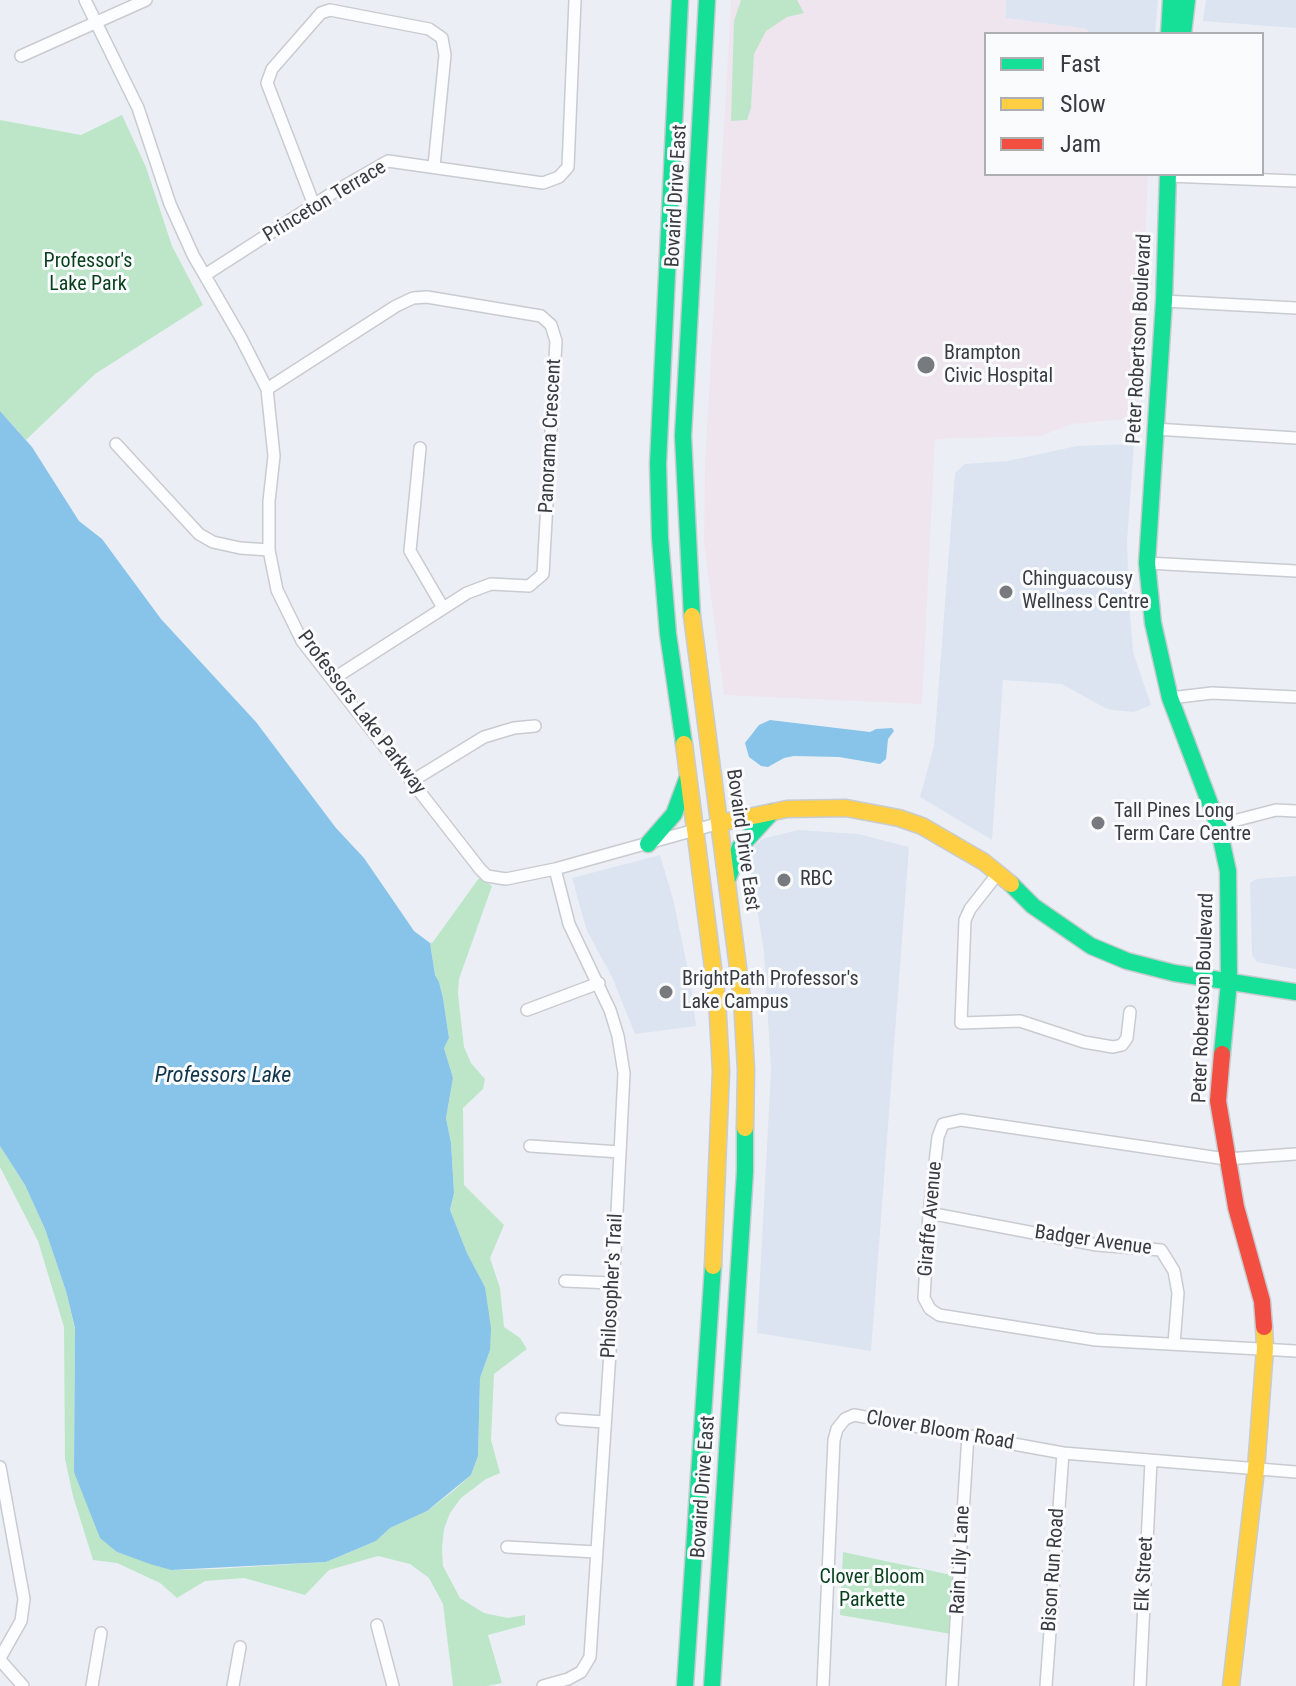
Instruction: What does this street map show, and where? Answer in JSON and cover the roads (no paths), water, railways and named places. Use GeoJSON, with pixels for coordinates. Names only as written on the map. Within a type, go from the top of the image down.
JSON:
{"type":"FeatureCollection","features":[{"type":"Feature","properties":{"kind":"main road","name":"Bovaird Drive East"},"geometry":{"type":"LineString","coordinates":[[680,0],[658,464],[660,538],[668,634],[717,999],[721,1071],[713,1275],[685,1686]]}},
{"type":"Feature","properties":{"kind":"main road","name":"Bovaird Drive East"},"geometry":{"type":"LineString","coordinates":[[707,0],[683,436],[691,614],[728,879],[742,998],[746,1070],[745,1172],[712,1686]]}},
{"type":"Feature","properties":{"kind":"main road"},"geometry":{"type":"LineString","coordinates":[[1169,32],[1171,0]]}},
{"type":"Feature","properties":{"kind":"main road"},"geometry":{"type":"LineString","coordinates":[[1183,32],[1187,0]]}},
{"type":"Feature","properties":{"kind":"main road","name":"Peter Robertson Boulevard"},"geometry":{"type":"LineString","coordinates":[[1168,176],[1164,301],[1147,563],[1153,623],[1170,698],[1218,825],[1228,871],[1229,982],[1218,1101],[1226,1159],[1262,1301],[1265,1348],[1256,1469],[1231,1686]]}},
{"type":"Feature","properties":{"kind":"main road"},"geometry":{"type":"LineString","coordinates":[[648,844],[674,814],[688,778]]}},
{"type":"Feature","properties":{"kind":"main road"},"geometry":{"type":"LineString","coordinates":[[720,823],[773,811],[846,808],[899,818],[922,826],[999,872],[1033,906],[1091,946],[1127,961],[1174,973],[1296,992]]}},
{"type":"Feature","properties":{"kind":"main road"},"geometry":{"type":"LineString","coordinates":[[728,879],[740,847],[773,811]]}},
{"type":"Feature","properties":{"kind":"street","name":"Professors Lake Parkway"},"geometry":{"type":"LineString","coordinates":[[85,0],[138,108],[170,204],[267,389],[274,456],[269,501],[269,550],[277,590],[302,641],[487,876],[506,879],[555,869],[720,823]]}},
{"type":"Feature","properties":{"kind":"street"},"geometry":{"type":"LineString","coordinates":[[21,56],[146,0]]}},
{"type":"Feature","properties":{"kind":"street","name":"Princeton Terrace"},"geometry":{"type":"LineString","coordinates":[[205,275],[388,161],[543,183],[559,177],[568,167],[575,0]]}},
{"type":"Feature","properties":{"kind":"street"},"geometry":{"type":"LineString","coordinates":[[314,205],[267,83],[272,69],[321,13],[330,10],[429,29],[442,38],[445,55],[434,166]]}},
{"type":"Feature","properties":{"kind":"street"},"geometry":{"type":"LineString","coordinates":[[1189,176],[1296,181]]}},
{"type":"Feature","properties":{"kind":"street","name":"Panorama Crescent"},"geometry":{"type":"LineString","coordinates":[[267,389],[413,298],[427,297],[541,316],[551,325],[556,341],[543,574],[529,586],[491,584],[467,593],[442,606],[333,679]]}},
{"type":"Feature","properties":{"kind":"street"},"geometry":{"type":"LineString","coordinates":[[1164,301],[1296,308]]}},
{"type":"Feature","properties":{"kind":"street"},"geometry":{"type":"LineString","coordinates":[[1155,429],[1296,438]]}},
{"type":"Feature","properties":{"kind":"street"},"geometry":{"type":"LineString","coordinates":[[116,444],[199,534],[213,542],[269,550]]}},
{"type":"Feature","properties":{"kind":"street"},"geometry":{"type":"LineString","coordinates":[[420,448],[410,551],[442,606]]}},
{"type":"Feature","properties":{"kind":"street"},"geometry":{"type":"LineString","coordinates":[[1147,563],[1296,571]]}},
{"type":"Feature","properties":{"kind":"street"},"geometry":{"type":"LineString","coordinates":[[1170,698],[1212,693],[1296,697]]}},
{"type":"Feature","properties":{"kind":"street"},"geometry":{"type":"LineString","coordinates":[[412,781],[484,737],[514,728],[535,726]]}},
{"type":"Feature","properties":{"kind":"street"},"geometry":{"type":"LineString","coordinates":[[1218,825],[1276,810],[1296,811]]}},
{"type":"Feature","properties":{"kind":"street","name":"Philosopher's Trail"},"geometry":{"type":"LineString","coordinates":[[547,1685],[581,1672],[590,1657],[624,1073],[618,1036],[599,983],[569,924],[555,869]]}},
{"type":"Feature","properties":{"kind":"street"},"geometry":{"type":"LineString","coordinates":[[999,872],[965,920],[961,1023],[1020,1021],[1084,1042],[1113,1047],[1122,1045],[1127,1038],[1130,1012]]}},
{"type":"Feature","properties":{"kind":"street"},"geometry":{"type":"LineString","coordinates":[[527,1010],[599,983]]}},
{"type":"Feature","properties":{"kind":"street","name":"Giraffe Avenue"},"geometry":{"type":"LineString","coordinates":[[1226,1159],[961,1120],[943,1124],[938,1137],[929,1213],[924,1298],[930,1309],[939,1315],[1096,1340],[1296,1351]]}},
{"type":"Feature","properties":{"kind":"street"},"geometry":{"type":"LineString","coordinates":[[530,1146],[620,1152]]}},
{"type":"Feature","properties":{"kind":"street"},"geometry":{"type":"LineString","coordinates":[[1226,1159],[1296,1154]]}},
{"type":"Feature","properties":{"kind":"street","name":"Badger Avenue"},"geometry":{"type":"LineString","coordinates":[[929,1213],[1097,1245],[1161,1250],[1174,1271],[1178,1293],[1174,1344]]}},
{"type":"Feature","properties":{"kind":"street"},"geometry":{"type":"LineString","coordinates":[[565,1281],[612,1283]]}},
{"type":"Feature","properties":{"kind":"street","name":"Clover Bloom Road"},"geometry":{"type":"LineString","coordinates":[[823,1686],[837,1429],[845,1419],[854,1415],[1063,1453],[1296,1472]]}},
{"type":"Feature","properties":{"kind":"street"},"geometry":{"type":"LineString","coordinates":[[562,1419],[604,1422]]}},
{"type":"Feature","properties":{"kind":"street","name":"Rain Lily Lane"},"geometry":{"type":"LineString","coordinates":[[952,1686],[968,1435]]}},
{"type":"Feature","properties":{"kind":"street","name":"Bison Run Road"},"geometry":{"type":"LineString","coordinates":[[1046,1686],[1063,1453]]}},
{"type":"Feature","properties":{"kind":"street","name":"Elk Street"},"geometry":{"type":"LineString","coordinates":[[1140,1686],[1151,1461]]}},
{"type":"Feature","properties":{"kind":"street"},"geometry":{"type":"LineString","coordinates":[[0,1467],[5,1528],[24,1599],[21,1621],[0,1659],[23,1686]]}},
{"type":"Feature","properties":{"kind":"street"},"geometry":{"type":"LineString","coordinates":[[507,1547],[596,1552]]}},
{"type":"Feature","properties":{"kind":"street"},"geometry":{"type":"LineString","coordinates":[[377,1625],[393,1686]]}},
{"type":"Feature","properties":{"kind":"street"},"geometry":{"type":"LineString","coordinates":[[92,1686],[101,1633]]}},
{"type":"Feature","properties":{"kind":"street"},"geometry":{"type":"LineString","coordinates":[[233,1686],[240,1647]]}},
{"type":"Feature","properties":{"kind":"water","name":"Professors Lake"},"geometry":{"type":"Polygon","coordinates":[[[0,411],[32,447],[79,521],[102,539],[161,619],[256,722],[336,828],[364,858],[414,931],[430,943],[449,1038],[444,1048],[453,1078],[446,1118],[454,1193],[450,1210],[485,1287],[491,1328],[490,1350],[480,1378],[478,1456],[471,1475],[427,1511],[390,1528],[376,1541],[326,1562],[171,1570],[150,1564],[117,1552],[100,1538],[74,1472],[75,1328],[45,1229],[25,1185],[0,1146],[0,411]]]}},
{"type":"Feature","properties":{"kind":"water"},"geometry":{"type":"Polygon","coordinates":[[[770,720],[870,732],[892,728],[894,731],[888,739],[886,759],[880,764],[839,757],[794,756],[768,767],[749,757],[745,743],[759,725],[770,720]]]}},
{"type":"Feature","properties":{"kind":"place","name":"Brampton Civic Hospital"},"geometry":{"type":"Point","coordinates":[926,365]}},
{"type":"Feature","properties":{"kind":"place","name":"Chinguacousy Wellness Centre"},"geometry":{"type":"Point","coordinates":[1006,592]}},
{"type":"Feature","properties":{"kind":"place","name":"Tall Pines Long Term Care Centre"},"geometry":{"type":"Point","coordinates":[1098,823]}},
{"type":"Feature","properties":{"kind":"place","name":"RBC"},"geometry":{"type":"Point","coordinates":[784,880]}},
{"type":"Feature","properties":{"kind":"place","name":"BrightPath Professor's Lake Campus"},"geometry":{"type":"Point","coordinates":[666,992]}},
{"type":"Feature","properties":{"kind":"park label","name":"Professor's Lake Park"},"geometry":{"type":"Point","coordinates":[88,274]}},
{"type":"Feature","properties":{"kind":"park label","name":"Clover Bloom Parkette"},"geometry":{"type":"Point","coordinates":[872,1590]}}]}
